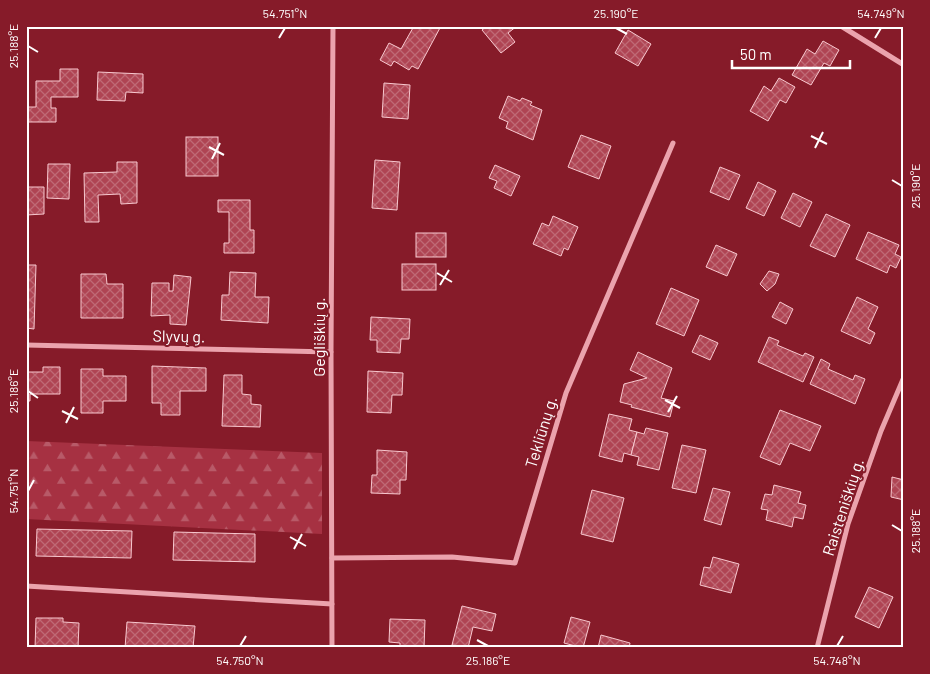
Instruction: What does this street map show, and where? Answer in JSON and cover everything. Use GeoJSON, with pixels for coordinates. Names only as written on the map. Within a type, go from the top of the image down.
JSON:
{"type":"FeatureCollection","features":[{"type":"Feature","properties":{"kind":"street","name":"Gegliškių g."},"geometry":{"type":"LineString","coordinates":[[332,648],[333,26]]}},
{"type":"Feature","properties":{"kind":"street"},"geometry":{"type":"LineString","coordinates":[[841,26],[904,65]]}},
{"type":"Feature","properties":{"kind":"street","name":"Tekliūnų g."},"geometry":{"type":"LineString","coordinates":[[332,558],[452,557],[515,563],[566,393],[673,143]]}},
{"type":"Feature","properties":{"kind":"street","name":"Slyvų g."},"geometry":{"type":"LineString","coordinates":[[26,345],[331,352]]}},
{"type":"Feature","properties":{"kind":"street","name":"Raisteniškių g."},"geometry":{"type":"LineString","coordinates":[[816,648],[848,524],[881,431],[904,377]]}},
{"type":"Feature","properties":{"kind":"street"},"geometry":{"type":"LineString","coordinates":[[26,586],[332,604]]}},
{"type":"Feature","properties":{"kind":"green space"},"geometry":{"type":"Polygon","coordinates":[[[26,441],[322,453],[322,534],[26,519],[26,441]]]}},
{"type":"Feature","properties":{"kind":"building"},"geometry":{"type":"Polygon","coordinates":[[[414,26],[441,26],[418,69],[412,66],[409,70],[394,61],[391,66],[380,60],[389,43],[401,49],[414,26]]]}},
{"type":"Feature","properties":{"kind":"building"},"geometry":{"type":"Polygon","coordinates":[[[487,26],[517,26],[508,33],[515,42],[501,53],[482,30],[487,26]]]}},
{"type":"Feature","properties":{"kind":"building"},"geometry":{"type":"Polygon","coordinates":[[[628,30],[651,44],[638,66],[615,53],[628,30]]]}},
{"type":"Feature","properties":{"kind":"building"},"geometry":{"type":"Polygon","coordinates":[[[823,41],[839,50],[830,66],[824,63],[811,85],[792,75],[807,49],[815,54],[823,41]]]}},
{"type":"Feature","properties":{"kind":"building"},"geometry":{"type":"Polygon","coordinates":[[[60,69],[78,69],[78,97],[51,97],[51,108],[56,108],[56,122],[28,122],[28,107],[36,107],[36,81],[60,81],[60,69]]]}},
{"type":"Feature","properties":{"kind":"building"},"geometry":{"type":"Polygon","coordinates":[[[98,72],[143,74],[143,93],[126,92],[125,101],[97,100],[98,72]]]}},
{"type":"Feature","properties":{"kind":"building"},"geometry":{"type":"Polygon","coordinates":[[[779,78],[795,87],[786,103],[780,100],[768,121],[750,111],[764,86],[771,91],[779,78]]]}},
{"type":"Feature","properties":{"kind":"building"},"geometry":{"type":"Polygon","coordinates":[[[384,83],[410,85],[408,119],[382,117],[384,83]]]}},
{"type":"Feature","properties":{"kind":"building"},"geometry":{"type":"Polygon","coordinates":[[[508,96],[520,101],[522,98],[532,102],[530,105],[542,110],[533,140],[506,128],[508,122],[499,118],[508,96]]]}},
{"type":"Feature","properties":{"kind":"building"},"geometry":{"type":"Polygon","coordinates":[[[581,135],[611,146],[599,179],[568,167],[581,135]]]}},
{"type":"Feature","properties":{"kind":"building"},"geometry":{"type":"Polygon","coordinates":[[[186,137],[218,137],[218,176],[186,176],[186,137]]]}},
{"type":"Feature","properties":{"kind":"building"},"geometry":{"type":"Polygon","coordinates":[[[375,160],[400,162],[397,210],[372,208],[375,160]]]}},
{"type":"Feature","properties":{"kind":"building"},"geometry":{"type":"Polygon","coordinates":[[[117,162],[137,162],[137,203],[121,204],[120,194],[98,195],[99,222],[85,222],[84,173],[117,172],[117,162]]]}},
{"type":"Feature","properties":{"kind":"building"},"geometry":{"type":"Polygon","coordinates":[[[48,164],[70,164],[69,199],[47,198],[48,164]]]}},
{"type":"Feature","properties":{"kind":"building"},"geometry":{"type":"Polygon","coordinates":[[[495,165],[520,176],[511,196],[494,188],[497,181],[489,178],[495,165]]]}},
{"type":"Feature","properties":{"kind":"building"},"geometry":{"type":"Polygon","coordinates":[[[720,167],[740,175],[729,200],[710,192],[720,167]]]}},
{"type":"Feature","properties":{"kind":"building"},"geometry":{"type":"Polygon","coordinates":[[[758,182],[776,191],[764,216],[746,208],[758,182]]]}},
{"type":"Feature","properties":{"kind":"building"},"geometry":{"type":"Polygon","coordinates":[[[26,187],[44,187],[44,214],[26,215],[26,187]]]}},
{"type":"Feature","properties":{"kind":"building"},"geometry":{"type":"Polygon","coordinates":[[[793,193],[812,202],[800,227],[781,218],[793,193]]]}},
{"type":"Feature","properties":{"kind":"building"},"geometry":{"type":"Polygon","coordinates":[[[218,200],[250,200],[250,230],[254,230],[254,253],[224,253],[224,243],[229,243],[229,212],[218,212],[218,200]]]}},
{"type":"Feature","properties":{"kind":"building"},"geometry":{"type":"Polygon","coordinates":[[[826,214],[850,225],[835,257],[810,246],[826,214]]]}},
{"type":"Feature","properties":{"kind":"building"},"geometry":{"type":"Polygon","coordinates":[[[553,216],[578,227],[568,250],[564,248],[561,256],[533,244],[542,223],[549,226],[553,216]]]}},
{"type":"Feature","properties":{"kind":"building"},"geometry":{"type":"Polygon","coordinates":[[[868,232],[899,245],[895,254],[901,257],[896,268],[890,265],[887,273],[856,259],[868,232]]]}},
{"type":"Feature","properties":{"kind":"building"},"geometry":{"type":"Polygon","coordinates":[[[416,233],[446,233],[446,257],[416,257],[416,233]]]}},
{"type":"Feature","properties":{"kind":"building"},"geometry":{"type":"Polygon","coordinates":[[[716,245],[737,254],[727,276],[706,267],[716,245]]]}},
{"type":"Feature","properties":{"kind":"building"},"geometry":{"type":"Polygon","coordinates":[[[402,264],[436,264],[436,290],[402,290],[402,264]]]}},
{"type":"Feature","properties":{"kind":"building"},"geometry":{"type":"Polygon","coordinates":[[[26,265],[36,265],[34,329],[26,328],[26,265]]]}},
{"type":"Feature","properties":{"kind":"building"},"geometry":{"type":"Polygon","coordinates":[[[769,271],[779,274],[775,284],[767,291],[760,284],[769,271]]]}},
{"type":"Feature","properties":{"kind":"building"},"geometry":{"type":"Polygon","coordinates":[[[230,272],[256,273],[255,297],[269,297],[268,323],[221,320],[222,295],[229,295],[230,272]]]}},
{"type":"Feature","properties":{"kind":"building"},"geometry":{"type":"Polygon","coordinates":[[[81,274],[106,274],[107,284],[123,284],[123,318],[81,318],[81,274]]]}},
{"type":"Feature","properties":{"kind":"building"},"geometry":{"type":"Polygon","coordinates":[[[174,275],[191,277],[186,325],[170,324],[170,315],[151,316],[152,283],[169,283],[169,291],[173,291],[174,275]]]}},
{"type":"Feature","properties":{"kind":"building"},"geometry":{"type":"Polygon","coordinates":[[[671,288],[699,300],[684,336],[656,324],[671,288]]]}},
{"type":"Feature","properties":{"kind":"building"},"geometry":{"type":"Polygon","coordinates":[[[857,297],[878,307],[868,329],[875,333],[870,344],[841,331],[857,297]]]}},
{"type":"Feature","properties":{"kind":"building"},"geometry":{"type":"Polygon","coordinates":[[[780,302],[793,309],[786,324],[772,317],[780,302]]]}},
{"type":"Feature","properties":{"kind":"building"},"geometry":{"type":"Polygon","coordinates":[[[371,317],[410,319],[409,339],[401,339],[400,353],[377,352],[377,340],[370,340],[371,317]]]}},
{"type":"Feature","properties":{"kind":"building"},"geometry":{"type":"Polygon","coordinates":[[[700,335],[718,343],[710,360],[692,352],[700,335]]]}},
{"type":"Feature","properties":{"kind":"building"},"geometry":{"type":"Polygon","coordinates":[[[769,337],[779,341],[777,345],[803,356],[805,353],[814,357],[803,382],[758,362],[769,337]]]}},
{"type":"Feature","properties":{"kind":"building"},"geometry":{"type":"Polygon","coordinates":[[[638,352],[672,368],[661,398],[674,401],[670,417],[631,407],[632,405],[620,402],[624,384],[647,378],[630,370],[638,352]]]}},
{"type":"Feature","properties":{"kind":"building"},"geometry":{"type":"Polygon","coordinates":[[[821,359],[830,364],[828,369],[853,380],[855,375],[865,379],[855,404],[810,384],[821,359]]]}},
{"type":"Feature","properties":{"kind":"building"},"geometry":{"type":"Polygon","coordinates":[[[152,366],[206,368],[206,391],[180,391],[180,415],[161,415],[161,403],[152,403],[152,366]]]}},
{"type":"Feature","properties":{"kind":"building"},"geometry":{"type":"Polygon","coordinates":[[[43,367],[60,367],[60,394],[30,394],[30,401],[26,401],[26,372],[43,372],[43,367]]]}},
{"type":"Feature","properties":{"kind":"building"},"geometry":{"type":"Polygon","coordinates":[[[81,369],[103,369],[103,376],[126,376],[126,401],[103,401],[103,413],[81,413],[81,369]]]}},
{"type":"Feature","properties":{"kind":"building"},"geometry":{"type":"Polygon","coordinates":[[[368,371],[403,373],[402,395],[392,395],[391,413],[367,412],[368,371]]]}},
{"type":"Feature","properties":{"kind":"building"},"geometry":{"type":"Polygon","coordinates":[[[224,375],[242,375],[242,394],[251,395],[251,404],[261,405],[260,427],[222,426],[224,375]]]}},
{"type":"Feature","properties":{"kind":"building"},"geometry":{"type":"Polygon","coordinates":[[[780,410],[821,426],[810,451],[790,443],[780,465],[760,457],[780,410]]]}},
{"type":"Feature","properties":{"kind":"building"},"geometry":{"type":"Polygon","coordinates":[[[609,414],[632,419],[629,430],[637,432],[631,455],[624,453],[622,462],[599,456],[609,414]]]}},
{"type":"Feature","properties":{"kind":"building"},"geometry":{"type":"Polygon","coordinates":[[[646,428],[668,433],[659,470],[637,465],[639,457],[631,455],[637,432],[644,434],[646,428]]]}},
{"type":"Feature","properties":{"kind":"building"},"geometry":{"type":"Polygon","coordinates":[[[682,445],[706,450],[696,493],[672,488],[682,445]]]}},
{"type":"Feature","properties":{"kind":"building"},"geometry":{"type":"Polygon","coordinates":[[[377,450],[407,452],[406,480],[400,480],[400,494],[371,493],[372,475],[377,475],[377,450]]]}},
{"type":"Feature","properties":{"kind":"building"},"geometry":{"type":"Polygon","coordinates":[[[892,477],[904,480],[904,500],[891,497],[892,477]]]}},
{"type":"Feature","properties":{"kind":"building"},"geometry":{"type":"Polygon","coordinates":[[[774,485],[801,492],[798,503],[806,505],[803,519],[794,517],[792,527],[766,520],[768,510],[761,509],[765,494],[772,495],[774,485]]]}},
{"type":"Feature","properties":{"kind":"building"},"geometry":{"type":"Polygon","coordinates":[[[713,488],[730,492],[721,525],[704,520],[713,488]]]}},
{"type":"Feature","properties":{"kind":"building"},"geometry":{"type":"Polygon","coordinates":[[[592,490],[624,498],[613,542],[581,534],[592,490]]]}},
{"type":"Feature","properties":{"kind":"building"},"geometry":{"type":"Polygon","coordinates":[[[37,529],[132,531],[131,558],[36,556],[37,529]]]}},
{"type":"Feature","properties":{"kind":"building"},"geometry":{"type":"Polygon","coordinates":[[[174,532],[255,534],[255,562],[173,560],[174,532]]]}},
{"type":"Feature","properties":{"kind":"building"},"geometry":{"type":"Polygon","coordinates":[[[713,557],[739,564],[731,593],[700,585],[704,567],[710,568],[713,557]]]}},
{"type":"Feature","properties":{"kind":"building"},"geometry":{"type":"Polygon","coordinates":[[[869,587],[893,597],[879,628],[855,617],[869,587]]]}},
{"type":"Feature","properties":{"kind":"building"},"geometry":{"type":"Polygon","coordinates":[[[462,606],[496,614],[492,631],[473,627],[468,648],[452,645],[462,606]]]}},
{"type":"Feature","properties":{"kind":"building"},"geometry":{"type":"Polygon","coordinates":[[[571,617],[590,622],[583,648],[564,643],[571,617]]]}},
{"type":"Feature","properties":{"kind":"building"},"geometry":{"type":"Polygon","coordinates":[[[36,618],[63,618],[63,622],[79,623],[78,648],[35,648],[36,618]]]}},
{"type":"Feature","properties":{"kind":"building"},"geometry":{"type":"Polygon","coordinates":[[[390,619],[425,620],[424,648],[400,648],[400,643],[389,642],[390,619]]]}},
{"type":"Feature","properties":{"kind":"building"},"geometry":{"type":"Polygon","coordinates":[[[127,622],[195,626],[193,648],[125,648],[127,622]]]}},
{"type":"Feature","properties":{"kind":"building"},"geometry":{"type":"Polygon","coordinates":[[[601,635],[630,643],[629,648],[598,648],[601,635]]]}}]}
